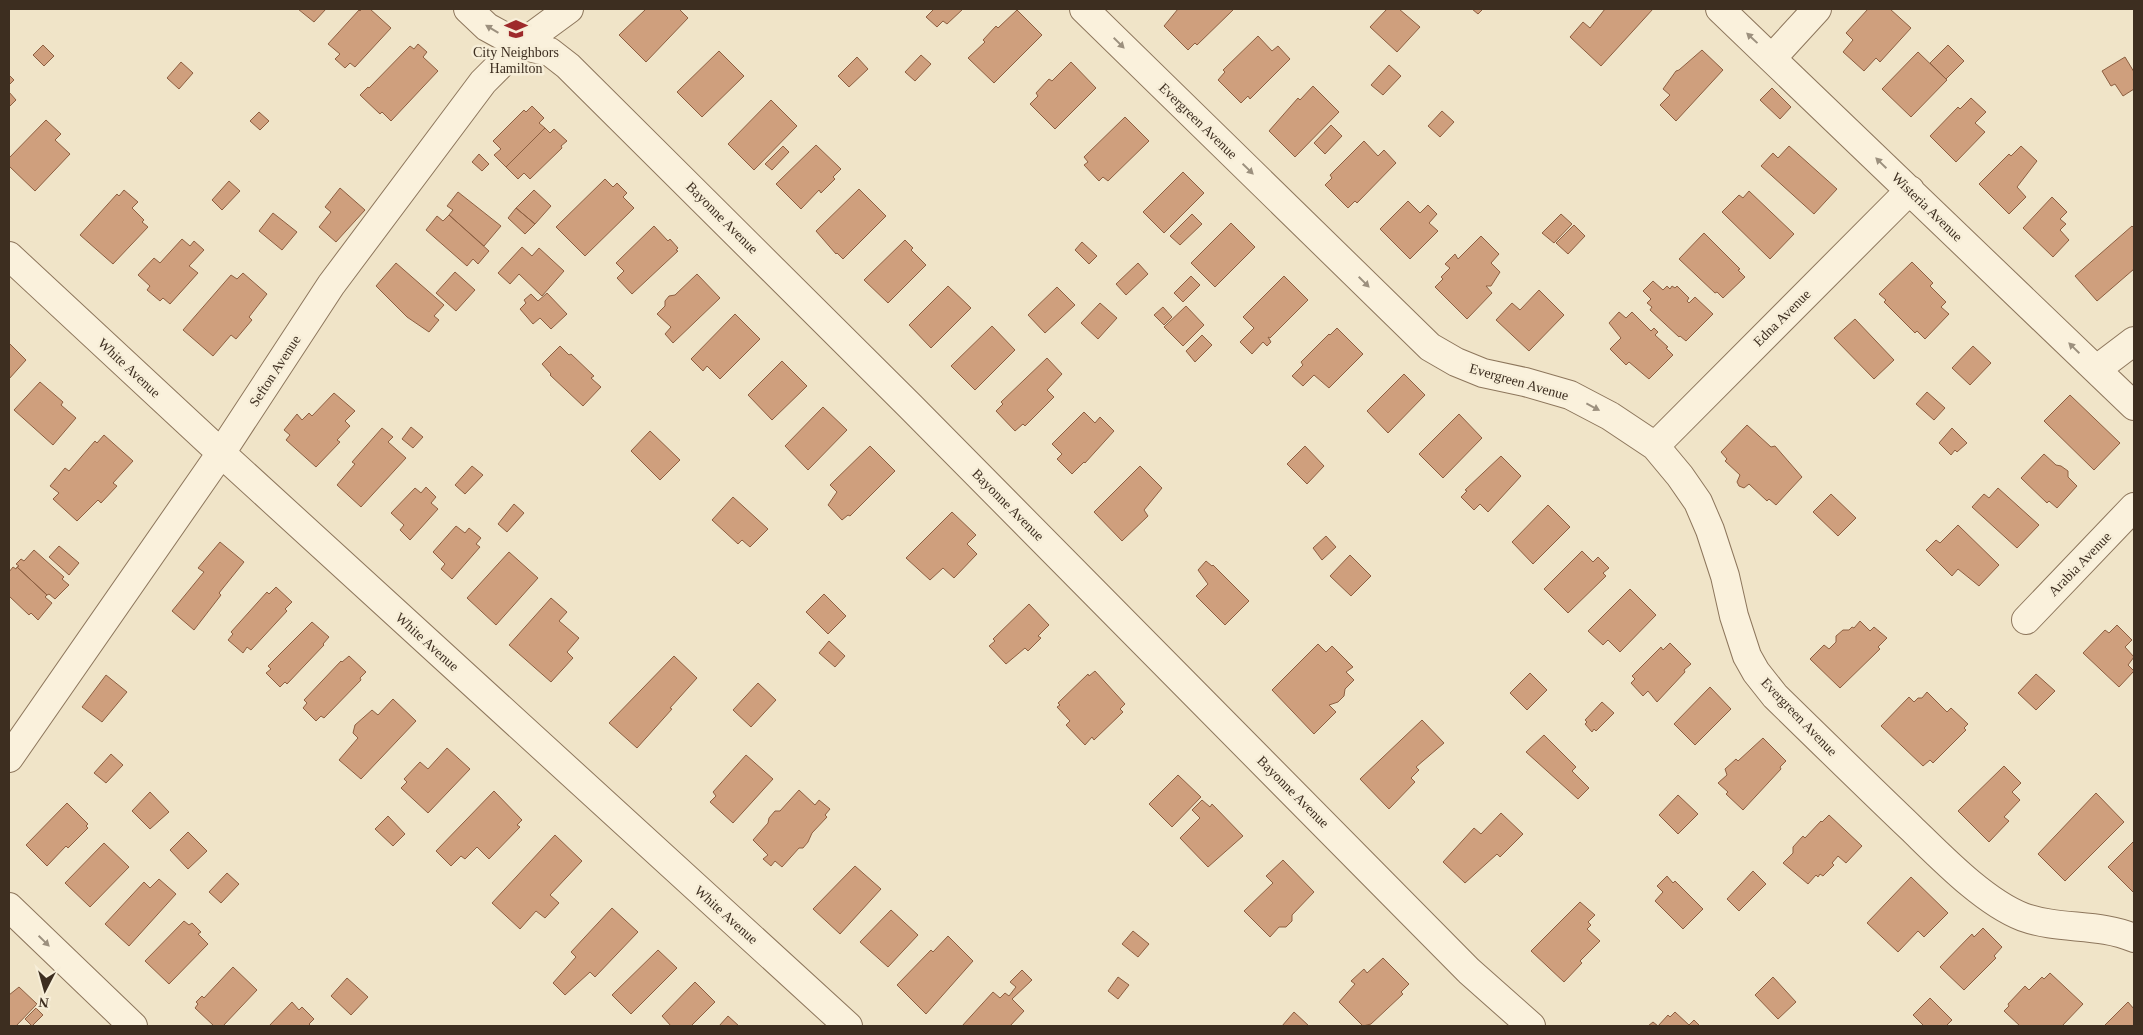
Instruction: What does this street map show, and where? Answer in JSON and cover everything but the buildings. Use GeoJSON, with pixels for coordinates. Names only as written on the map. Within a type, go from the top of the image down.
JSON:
{"type":"FeatureCollection","features":[{"type":"Feature","properties":{"kind":"street","name":"Bayonne Avenue"},"geometry":{"type":"LineString","coordinates":[[468,9],[487,27],[520,45],[550,52],[568,66],[917,413],[1469,971],[1531,1026]]}},
{"type":"Feature","properties":{"kind":"street","name":"Sefton Avenue"},"geometry":{"type":"LineString","coordinates":[[9,758],[221,453],[331,285],[483,82],[520,45],[569,9]]}},
{"type":"Feature","properties":{"kind":"street","name":"Evergreen Avenue"},"geometry":{"type":"LineString","coordinates":[[1084,9],[1430,347],[1456,362],[1483,373],[1570,395],[1610,416],[1655,446],[1680,476],[1698,502],[1710,530],[1725,576],[1734,616],[1747,656],[1756,672],[1775,696],[1958,873],[2002,906],[2032,919],[2058,924],[2102,928],[2134,938]]}},
{"type":"Feature","properties":{"kind":"street","name":"Wisteria Avenue"},"geometry":{"type":"LineString","coordinates":[[1720,9],[1773,57],[2134,406]]}},
{"type":"Feature","properties":{"kind":"street"},"geometry":{"type":"LineString","coordinates":[[1773,57],[1817,9]]}},
{"type":"Feature","properties":{"kind":"street","name":"Edna Avenue"},"geometry":{"type":"LineString","coordinates":[[1655,446],[1910,190]]}},
{"type":"Feature","properties":{"kind":"street","name":"White Avenue"},"geometry":{"type":"LineString","coordinates":[[9,256],[221,453],[848,1026]]}},
{"type":"Feature","properties":{"kind":"street"},"geometry":{"type":"LineString","coordinates":[[2096,369],[2134,341]]}},
{"type":"Feature","properties":{"kind":"street","name":"Arabia Avenue"},"geometry":{"type":"LineString","coordinates":[[2026,620],[2134,507]]}},
{"type":"Feature","properties":{"kind":"street"},"geometry":{"type":"LineString","coordinates":[[9,907],[133,1026]]}},
{"type":"Feature","properties":{"kind":"place","name":"City Neighbors Hamilton"},"geometry":{"type":"Point","coordinates":[516,29]}}]}
